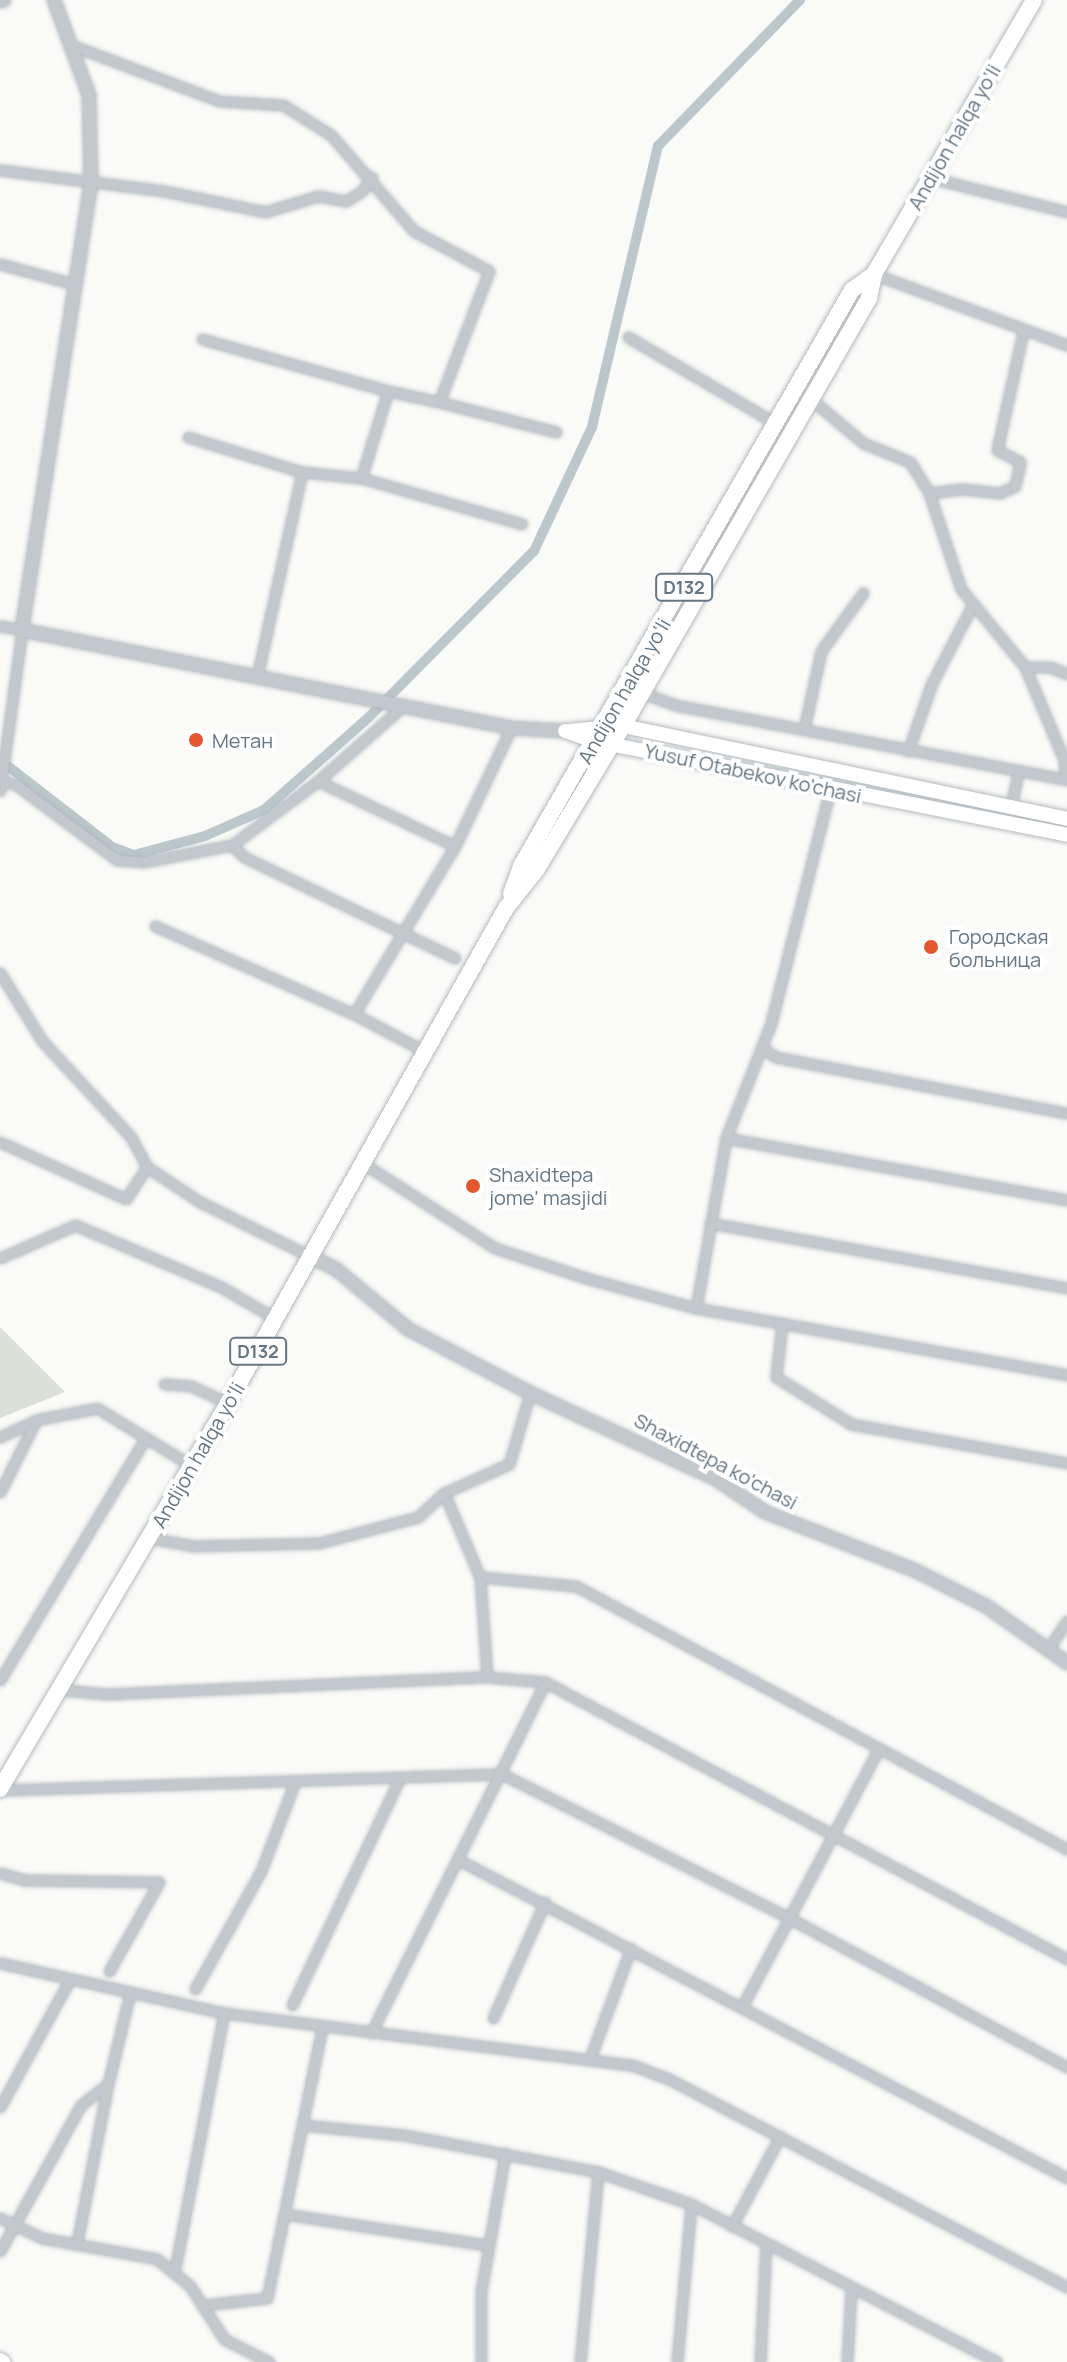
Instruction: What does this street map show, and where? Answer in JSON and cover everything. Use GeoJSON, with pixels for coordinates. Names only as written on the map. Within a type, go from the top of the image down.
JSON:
{"type":"FeatureCollection","features":[{"type":"Feature","properties":{"kind":"highway","name":"Andijon halqa yo‘li"},"geometry":{"type":"LineString","coordinates":[[506,908],[537,869],[623,726],[869,298],[874,274],[1034,0]]}},
{"type":"Feature","properties":{"kind":"highway","name":"Andijon halqa yo‘li"},"geometry":{"type":"LineString","coordinates":[[0,1790],[62,1690],[312,1257],[506,908],[521,866],[852,290],[874,274]]}},
{"type":"Feature","properties":{"kind":"main road","name":"Yusuf Otabekov ko'chasi"},"geometry":{"type":"LineString","coordinates":[[565,731],[603,725],[623,726],[1067,819]]}},
{"type":"Feature","properties":{"kind":"main road","name":"Yusuf Otabekov ko'chasi"},"geometry":{"type":"LineString","coordinates":[[565,731],[594,741],[830,790],[1067,835]]}},
{"type":"Feature","properties":{"kind":"street"},"geometry":{"type":"LineString","coordinates":[[54,0],[89,95],[91,183],[5,738],[1,782],[15,784],[117,860],[143,862],[232,845],[318,781],[400,705]]}},
{"type":"Feature","properties":{"kind":"street"},"geometry":{"type":"LineString","coordinates":[[71,45],[219,101],[283,105],[331,135],[372,177],[384,200],[414,231],[489,271],[439,402]]}},
{"type":"Feature","properties":{"kind":"street"},"geometry":{"type":"LineString","coordinates":[[0,170],[164,191],[265,212],[318,196],[346,201],[362,191],[372,177]]}},
{"type":"Feature","properties":{"kind":"street"},"geometry":{"type":"LineString","coordinates":[[931,178],[1067,212]]}},
{"type":"Feature","properties":{"kind":"street"},"geometry":{"type":"LineString","coordinates":[[0,264],[74,284]]}},
{"type":"Feature","properties":{"kind":"street"},"geometry":{"type":"LineString","coordinates":[[874,274],[1023,332],[1067,345]]}},
{"type":"Feature","properties":{"kind":"street"},"geometry":{"type":"LineString","coordinates":[[929,493],[962,489],[1000,493],[1015,486],[1020,462],[997,450],[1023,332]]}},
{"type":"Feature","properties":{"kind":"street"},"geometry":{"type":"LineString","coordinates":[[628,337],[777,424]]}},
{"type":"Feature","properties":{"kind":"street"},"geometry":{"type":"LineString","coordinates":[[202,339],[388,391],[556,432]]}},
{"type":"Feature","properties":{"kind":"street"},"geometry":{"type":"LineString","coordinates":[[361,478],[388,391]]}},
{"type":"Feature","properties":{"kind":"street"},"geometry":{"type":"LineString","coordinates":[[640,692],[675,705],[1066,780],[1064,760],[1025,667],[973,604],[956,577],[929,493],[905,457],[863,443],[811,399]]}},
{"type":"Feature","properties":{"kind":"street"},"geometry":{"type":"LineString","coordinates":[[188,437],[302,472],[361,478],[522,524]]}},
{"type":"Feature","properties":{"kind":"street"},"geometry":{"type":"LineString","coordinates":[[257,676],[302,472]]}},
{"type":"Feature","properties":{"kind":"street"},"geometry":{"type":"LineString","coordinates":[[804,729],[821,651],[863,593]]}},
{"type":"Feature","properties":{"kind":"street"},"geometry":{"type":"LineString","coordinates":[[908,751],[932,683],[973,604]]}},
{"type":"Feature","properties":{"kind":"street"},"geometry":{"type":"LineString","coordinates":[[0,626],[511,728],[565,731]]}},
{"type":"Feature","properties":{"kind":"street"},"geometry":{"type":"LineString","coordinates":[[1025,667],[1050,667],[1067,674]]}},
{"type":"Feature","properties":{"kind":"street"},"geometry":{"type":"LineString","coordinates":[[354,1014],[455,846],[511,728]]}},
{"type":"Feature","properties":{"kind":"street"},"geometry":{"type":"LineString","coordinates":[[1011,808],[1018,771]]}},
{"type":"Feature","properties":{"kind":"street"},"geometry":{"type":"LineString","coordinates":[[318,781],[455,846]]}},
{"type":"Feature","properties":{"kind":"street"},"geometry":{"type":"LineString","coordinates":[[696,1308],[726,1138],[762,1047],[830,790]]}},
{"type":"Feature","properties":{"kind":"street"},"geometry":{"type":"LineString","coordinates":[[232,845],[244,857],[405,930],[455,958]]}},
{"type":"Feature","properties":{"kind":"street"},"geometry":{"type":"LineString","coordinates":[[155,926],[354,1014],[426,1052]]}},
{"type":"Feature","properties":{"kind":"street"},"geometry":{"type":"LineString","coordinates":[[0,973],[43,1042],[131,1137],[147,1167],[200,1202],[312,1257]]}},
{"type":"Feature","properties":{"kind":"street"},"geometry":{"type":"LineString","coordinates":[[762,1047],[775,1057],[1067,1113]]}},
{"type":"Feature","properties":{"kind":"street"},"geometry":{"type":"LineString","coordinates":[[726,1138],[1067,1200]]}},
{"type":"Feature","properties":{"kind":"street"},"geometry":{"type":"LineString","coordinates":[[0,1142],[126,1199],[147,1167]]}},
{"type":"Feature","properties":{"kind":"street"},"geometry":{"type":"LineString","coordinates":[[364,1164],[495,1248],[696,1308],[1067,1375]]}},
{"type":"Feature","properties":{"kind":"street"},"geometry":{"type":"LineString","coordinates":[[710,1223],[1067,1288]]}},
{"type":"Feature","properties":{"kind":"street"},"geometry":{"type":"LineString","coordinates":[[0,1258],[75,1225],[221,1287],[276,1319]]}},
{"type":"Feature","properties":{"kind":"street","name":"Shaxidtepa ko'chasi"},"geometry":{"type":"LineString","coordinates":[[312,1257],[337,1270],[408,1329],[530,1393],[716,1479],[765,1512],[916,1571],[1050,1646],[1067,1663]]}},
{"type":"Feature","properties":{"kind":"street"},"geometry":{"type":"LineString","coordinates":[[782,1323],[776,1377],[851,1424],[1067,1463]]}},
{"type":"Feature","properties":{"kind":"street"},"geometry":{"type":"LineString","coordinates":[[164,1384],[191,1386],[228,1403]]}},
{"type":"Feature","properties":{"kind":"street"},"geometry":{"type":"LineString","coordinates":[[150,1538],[193,1546],[319,1543],[418,1517],[444,1493],[509,1464],[530,1393]]}},
{"type":"Feature","properties":{"kind":"street"},"geometry":{"type":"LineString","coordinates":[[0,1437],[36,1420],[97,1408],[192,1466]]}},
{"type":"Feature","properties":{"kind":"street"},"geometry":{"type":"LineString","coordinates":[[0,1492],[36,1420]]}},
{"type":"Feature","properties":{"kind":"street"},"geometry":{"type":"LineString","coordinates":[[0,1680],[146,1437]]}},
{"type":"Feature","properties":{"kind":"street"},"geometry":{"type":"LineString","coordinates":[[444,1493],[480,1577],[487,1677]]}},
{"type":"Feature","properties":{"kind":"street"},"geometry":{"type":"LineString","coordinates":[[480,1577],[576,1586],[611,1601],[878,1750],[1067,1849]]}},
{"type":"Feature","properties":{"kind":"street"},"geometry":{"type":"LineString","coordinates":[[1050,1646],[1067,1621]]}},
{"type":"Feature","properties":{"kind":"street"},"geometry":{"type":"LineString","coordinates":[[62,1690],[107,1694],[487,1677],[545,1682],[1067,1959]]}},
{"type":"Feature","properties":{"kind":"street"},"geometry":{"type":"LineString","coordinates":[[371,2033],[545,1682]]}},
{"type":"Feature","properties":{"kind":"street"},"geometry":{"type":"LineString","coordinates":[[742,2007],[878,1750]]}},
{"type":"Feature","properties":{"kind":"street"},"geometry":{"type":"LineString","coordinates":[[0,1790],[294,1784],[502,1774],[789,1918],[1067,2067]]}},
{"type":"Feature","properties":{"kind":"street"},"geometry":{"type":"LineString","coordinates":[[292,2005],[399,1780]]}},
{"type":"Feature","properties":{"kind":"street"},"geometry":{"type":"LineString","coordinates":[[195,1989],[261,1871],[294,1784]]}},
{"type":"Feature","properties":{"kind":"street"},"geometry":{"type":"LineString","coordinates":[[457,1859],[545,1902],[1067,2178]]}},
{"type":"Feature","properties":{"kind":"street"},"geometry":{"type":"LineString","coordinates":[[0,1873],[25,1880],[159,1882],[109,1971]]}},
{"type":"Feature","properties":{"kind":"street"},"geometry":{"type":"LineString","coordinates":[[493,2018],[545,1902]]}},
{"type":"Feature","properties":{"kind":"street"},"geometry":{"type":"LineString","coordinates":[[590,2058],[631,1948]]}},
{"type":"Feature","properties":{"kind":"street"},"geometry":{"type":"LineString","coordinates":[[0,1963],[69,1981],[224,2013],[632,2065],[671,2080],[1067,2287]]}},
{"type":"Feature","properties":{"kind":"street"},"geometry":{"type":"LineString","coordinates":[[0,2107],[69,1981]]}},
{"type":"Feature","properties":{"kind":"street"},"geometry":{"type":"LineString","coordinates":[[77,2242],[108,2084],[130,1993]]}},
{"type":"Feature","properties":{"kind":"street"},"geometry":{"type":"LineString","coordinates":[[175,2269],[224,2013]]}},
{"type":"Feature","properties":{"kind":"street"},"geometry":{"type":"LineString","coordinates":[[204,2305],[267,2298],[322,2027]]}},
{"type":"Feature","properties":{"kind":"street"},"geometry":{"type":"LineString","coordinates":[[0,2251],[81,2105],[108,2084]]}},
{"type":"Feature","properties":{"kind":"street"},"geometry":{"type":"LineString","coordinates":[[303,2125],[505,2153],[598,2172],[691,2204],[851,2290],[997,2362]]}},
{"type":"Feature","properties":{"kind":"street"},"geometry":{"type":"LineString","coordinates":[[732,2226],[780,2136]]}},
{"type":"Feature","properties":{"kind":"street"},"geometry":{"type":"LineString","coordinates":[[481,2362],[481,2291],[505,2153]]}},
{"type":"Feature","properties":{"kind":"street"},"geometry":{"type":"LineString","coordinates":[[580,2362],[598,2172]]}},
{"type":"Feature","properties":{"kind":"street"},"geometry":{"type":"LineString","coordinates":[[677,2362],[691,2204]]}},
{"type":"Feature","properties":{"kind":"street"},"geometry":{"type":"LineString","coordinates":[[284,2214],[487,2245]]}},
{"type":"Feature","properties":{"kind":"street"},"geometry":{"type":"LineString","coordinates":[[0,2218],[42,2238],[157,2259],[175,2269],[204,2305],[224,2339],[269,2362]]}},
{"type":"Feature","properties":{"kind":"street"},"geometry":{"type":"LineString","coordinates":[[760,2362],[766,2244]]}},
{"type":"Feature","properties":{"kind":"street"},"geometry":{"type":"LineString","coordinates":[[847,2362],[851,2290]]}},
{"type":"Feature","properties":{"kind":"shaded area"},"geometry":{"type":"Polygon","coordinates":[[[0,1327],[65,1392],[0,1418],[0,1327]]]}},
{"type":"Feature","properties":{"kind":"waterway"},"geometry":{"type":"LineString","coordinates":[[0,760],[112,847],[134,855],[205,836],[264,810],[369,717],[534,551],[592,427],[658,146],[800,0]]}},
{"type":"Feature","properties":{"kind":"place","name":"Метан"},"geometry":{"type":"Point","coordinates":[196,740]}},
{"type":"Feature","properties":{"kind":"place","name":"Городская больница"},"geometry":{"type":"Point","coordinates":[931,947]}},
{"type":"Feature","properties":{"kind":"place","name":"Shaxidtepa jome' masjidi"},"geometry":{"type":"Point","coordinates":[473,1186]}}]}
